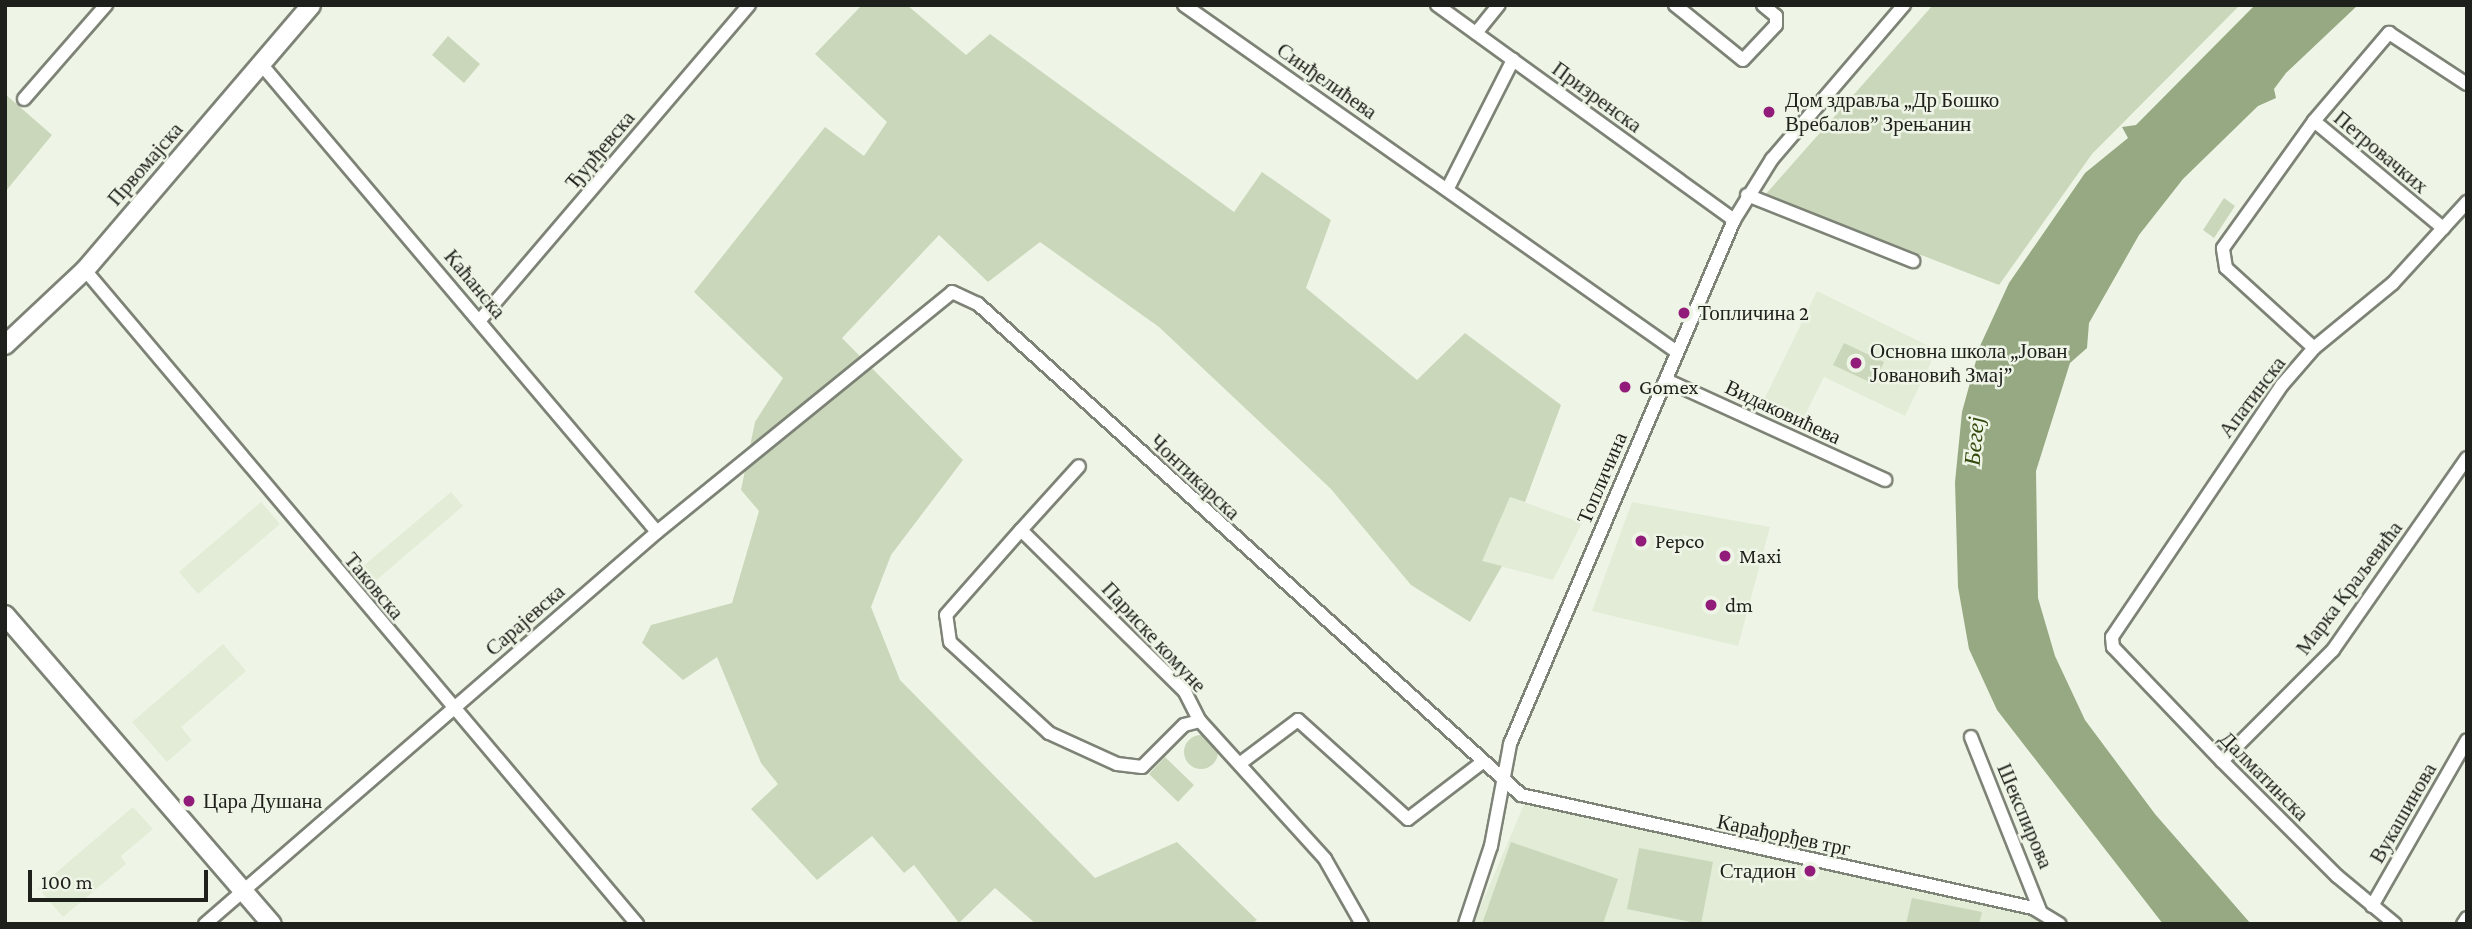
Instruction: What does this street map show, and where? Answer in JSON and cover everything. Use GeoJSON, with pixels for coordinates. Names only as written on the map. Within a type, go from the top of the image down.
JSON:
{"type":"FeatureCollection","features":[{"type":"Feature","properties":{"kind":"street"},"geometry":{"type":"LineString","coordinates":[[24,99],[106,5]]}},
{"type":"Feature","properties":{"kind":"street","name":"Првомајска"},"geometry":{"type":"LineString","coordinates":[[5,345],[85,270],[311,5]]}},
{"type":"Feature","properties":{"kind":"street","name":"Ђурђевска"},"geometry":{"type":"LineString","coordinates":[[480,320],[749,5]]}},
{"type":"Feature","properties":{"kind":"street","name":"Синђелићева"},"geometry":{"type":"LineString","coordinates":[[1184,5],[1448,188],[1677,352]]}},
{"type":"Feature","properties":{"kind":"street","name":"Призренска"},"geometry":{"type":"LineString","coordinates":[[1437,5],[1734,220]]}},
{"type":"Feature","properties":{"kind":"street"},"geometry":{"type":"LineString","coordinates":[[1476,33],[1499,5]]}},
{"type":"Feature","properties":{"kind":"street"},"geometry":{"type":"LineString","coordinates":[[1675,5],[1743,60],[1776,25],[1776,16],[1763,5]]}},
{"type":"Feature","properties":{"kind":"street","name":"Топличина"},"geometry":{"type":"LineString","coordinates":[[1501,780],[1510,744],[1747,195],[1904,5]]}},
{"type":"Feature","properties":{"kind":"street"},"geometry":{"type":"LineString","coordinates":[[2314,121],[2389,33],[2467,84]]}},
{"type":"Feature","properties":{"kind":"street"},"geometry":{"type":"LineString","coordinates":[[1448,188],[1513,60]]}},
{"type":"Feature","properties":{"kind":"street","name":"Каћанска"},"geometry":{"type":"LineString","coordinates":[[261,64],[657,532]]}},
{"type":"Feature","properties":{"kind":"street","name":"Петровачких"},"geometry":{"type":"LineString","coordinates":[[2314,348],[2223,265],[2226,243],[2314,121],[2443,228]]}},
{"type":"Feature","properties":{"kind":"street"},"geometry":{"type":"LineString","coordinates":[[1747,195],[1913,261]]}},
{"type":"Feature","properties":{"kind":"street","name":"Апатинска"},"geometry":{"type":"LineString","coordinates":[[2113,648],[2116,625],[2268,404],[2314,348],[2393,283],[2467,202]]}},
{"type":"Feature","properties":{"kind":"street","name":"Таковска"},"geometry":{"type":"LineString","coordinates":[[85,270],[452,709],[637,924]]}},
{"type":"Feature","properties":{"kind":"street","name":"Чонтикарска"},"geometry":{"type":"LineString","coordinates":[[875,352],[945,295],[968,295],[1480,764]]}},
{"type":"Feature","properties":{"kind":"street","name":"Сарајевска"},"geometry":{"type":"LineString","coordinates":[[205,924],[657,532],[875,352]]}},
{"type":"Feature","properties":{"kind":"street","name":"Видаковићева"},"geometry":{"type":"LineString","coordinates":[[1666,380],[1885,480]]}},
{"type":"Feature","properties":{"kind":"street","name":"Марка Краљевића"},"geometry":{"type":"LineString","coordinates":[[2222,761],[2333,650],[2467,458]]}},
{"type":"Feature","properties":{"kind":"street","name":"Париске комуне"},"geometry":{"type":"LineString","coordinates":[[1021,530],[1160,665],[1200,721],[1184,725],[1142,767],[1117,764],[1049,733],[950,642],[944,625],[951,606],[1079,466]]}},
{"type":"Feature","properties":{"kind":"street"},"geometry":{"type":"LineString","coordinates":[[5,615],[272,924]]}},
{"type":"Feature","properties":{"kind":"street","name":"Далматинска"},"geometry":{"type":"LineString","coordinates":[[2113,648],[2222,761],[2395,924]]}},
{"type":"Feature","properties":{"kind":"street"},"geometry":{"type":"LineString","coordinates":[[1242,762],[1298,720],[1408,819],[1480,764]]}},
{"type":"Feature","properties":{"kind":"street"},"geometry":{"type":"LineString","coordinates":[[1200,721],[1242,762],[1325,859],[1362,924]]}},
{"type":"Feature","properties":{"kind":"street","name":"Шекспирова"},"geometry":{"type":"LineString","coordinates":[[1971,737],[2040,910]]}},
{"type":"Feature","properties":{"kind":"street","name":"Вукашинова"},"geometry":{"type":"LineString","coordinates":[[2372,905],[2467,740]]}},
{"type":"Feature","properties":{"kind":"street","name":"Карађорђев трг"},"geometry":{"type":"LineString","coordinates":[[1480,764],[1501,780],[1540,802],[2040,910],[2060,924]]}},
{"type":"Feature","properties":{"kind":"street"},"geometry":{"type":"LineString","coordinates":[[1465,924],[1491,846],[1501,780]]}},
{"type":"Feature","properties":{"kind":"street"},"geometry":{"type":"LineString","coordinates":[[2463,924],[2467,918]]}},
{"type":"Feature","properties":{"kind":"shaded area"},"geometry":{"type":"Polygon","coordinates":[[[862,5],[907,5],[966,55],[990,34],[1234,212],[1262,172],[1331,220],[1306,288],[1417,380],[1465,333],[1561,405],[1525,502],[1510,497],[1482,561],[1502,566],[1470,622],[1411,585],[1331,489],[1159,327],[1040,242],[988,282],[939,235],[842,338],[963,460],[891,555],[871,607],[900,680],[1095,878],[1177,842],[1257,920],[1251,924],[1036,924],[995,888],[959,923],[914,865],[904,873],[872,836],[817,880],[751,809],[778,784],[761,763],[717,657],[683,680],[642,643],[651,625],[732,603],[759,511],[741,490],[755,422],[783,378],[694,292],[825,127],[864,156],[887,122],[815,54],[862,5]]]}},
{"type":"Feature","properties":{"kind":"shaded area"},"geometry":{"type":"Polygon","coordinates":[[[1933,5],[2240,5],[2092,154],[1999,285],[1765,195],[1933,5]]]}},
{"type":"Feature","properties":{"kind":"shaded area"},"geometry":{"type":"Polygon","coordinates":[[[448,36],[480,64],[464,83],[432,55],[448,36]]]}},
{"type":"Feature","properties":{"kind":"shaded area"},"geometry":{"type":"Polygon","coordinates":[[[5,94],[52,135],[5,192],[5,94]]]}},
{"type":"Feature","properties":{"kind":"shaded area"},"geometry":{"type":"Polygon","coordinates":[[[2224,198],[2235,206],[2214,238],[2203,230],[2224,198]]]}},
{"type":"Feature","properties":{"kind":"shaded area","name":"Основна школа „Јован Јовановић Змај”"},"geometry":{"type":"Polygon","coordinates":[[[1817,291],[1937,350],[1905,416],[1824,377],[1801,423],[1762,404],[1817,291]]]}},
{"type":"Feature","properties":{"kind":"shaded area"},"geometry":{"type":"Polygon","coordinates":[[[1844,343],[1884,362],[1874,384],[1833,365],[1844,343]]]}},
{"type":"Feature","properties":{"kind":"shaded area"},"geometry":{"type":"Polygon","coordinates":[[[451,492],[463,506],[373,583],[361,568],[451,492]]]}},
{"type":"Feature","properties":{"kind":"shaded area"},"geometry":{"type":"Polygon","coordinates":[[[1510,497],[1582,523],[1553,580],[1481,561],[1510,497]]]}},
{"type":"Feature","properties":{"kind":"shaded area"},"geometry":{"type":"Polygon","coordinates":[[[261,502],[280,524],[198,594],[179,572],[261,502]]]}},
{"type":"Feature","properties":{"kind":"shaded area"},"geometry":{"type":"Polygon","coordinates":[[[1632,502],[1770,527],[1738,646],[1592,611],[1632,502]]]}},
{"type":"Feature","properties":{"kind":"shaded area"},"geometry":{"type":"Polygon","coordinates":[[[223,644],[246,671],[181,727],[192,740],[167,762],[132,722],[223,644]]]}},
{"type":"Feature","properties":{"kind":"shaded area"},"geometry":{"type":"Polygon","coordinates":[[[1201,735],[1213,740],[1218,752],[1213,764],[1201,769],[1189,764],[1184,752],[1189,740],[1201,735]]]}},
{"type":"Feature","properties":{"kind":"shaded area"},"geometry":{"type":"Polygon","coordinates":[[[1165,757],[1194,785],[1178,802],[1149,774],[1165,757]]]}},
{"type":"Feature","properties":{"kind":"shaded area"},"geometry":{"type":"Polygon","coordinates":[[[1525,802],[2068,924],[1473,924],[1525,802]]]}},
{"type":"Feature","properties":{"kind":"shaded area"},"geometry":{"type":"Polygon","coordinates":[[[133,807],[153,829],[121,856],[126,864],[63,917],[38,888],[133,807]]]}},
{"type":"Feature","properties":{"kind":"shaded area"},"geometry":{"type":"Polygon","coordinates":[[[1511,842],[1618,879],[1603,924],[1482,924],[1511,842]]]}},
{"type":"Feature","properties":{"kind":"shaded area"},"geometry":{"type":"Polygon","coordinates":[[[1639,848],[1713,862],[1701,924],[1627,909],[1639,848]]]}},
{"type":"Feature","properties":{"kind":"shaded area"},"geometry":{"type":"Polygon","coordinates":[[[1912,898],[1982,912],[1979,924],[1906,924],[1912,898]]]}},
{"type":"Feature","properties":{"kind":"water","name":"Бегеј"},"geometry":{"type":"Polygon","coordinates":[[[2255,5],[2358,5],[2286,73],[2274,89],[2276,98],[2258,106],[2183,179],[2139,235],[2089,323],[2087,348],[2070,363],[2036,471],[2038,598],[2055,656],[2085,720],[2155,814],[2251,924],[2163,924],[1997,710],[1969,649],[1958,587],[1955,482],[1962,412],[1980,346],[2009,283],[2085,173],[2128,138],[2122,127],[2136,125],[2255,5]]]}},
{"type":"Feature","properties":{"kind":"place","name":"Дом здравља „Др Бошко Вребалов” Зрењанин"},"geometry":{"type":"Point","coordinates":[1769,112]}},
{"type":"Feature","properties":{"kind":"place","name":"Топличина 2"},"geometry":{"type":"Point","coordinates":[1684,313]}},
{"type":"Feature","properties":{"kind":"place","name":"Основна школа „Јован Јовановић Змај”"},"geometry":{"type":"Point","coordinates":[1856,363]}},
{"type":"Feature","properties":{"kind":"place","name":"Gomex"},"geometry":{"type":"Point","coordinates":[1625,387]}},
{"type":"Feature","properties":{"kind":"place","name":"Pepco"},"geometry":{"type":"Point","coordinates":[1641,541]}},
{"type":"Feature","properties":{"kind":"place","name":"Maxi"},"geometry":{"type":"Point","coordinates":[1725,556]}},
{"type":"Feature","properties":{"kind":"place","name":"dm"},"geometry":{"type":"Point","coordinates":[1711,605]}},
{"type":"Feature","properties":{"kind":"place","name":"Цара Душана"},"geometry":{"type":"Point","coordinates":[189,801]}},
{"type":"Feature","properties":{"kind":"place","name":"Стадион"},"geometry":{"type":"Point","coordinates":[1810,871]}}]}
